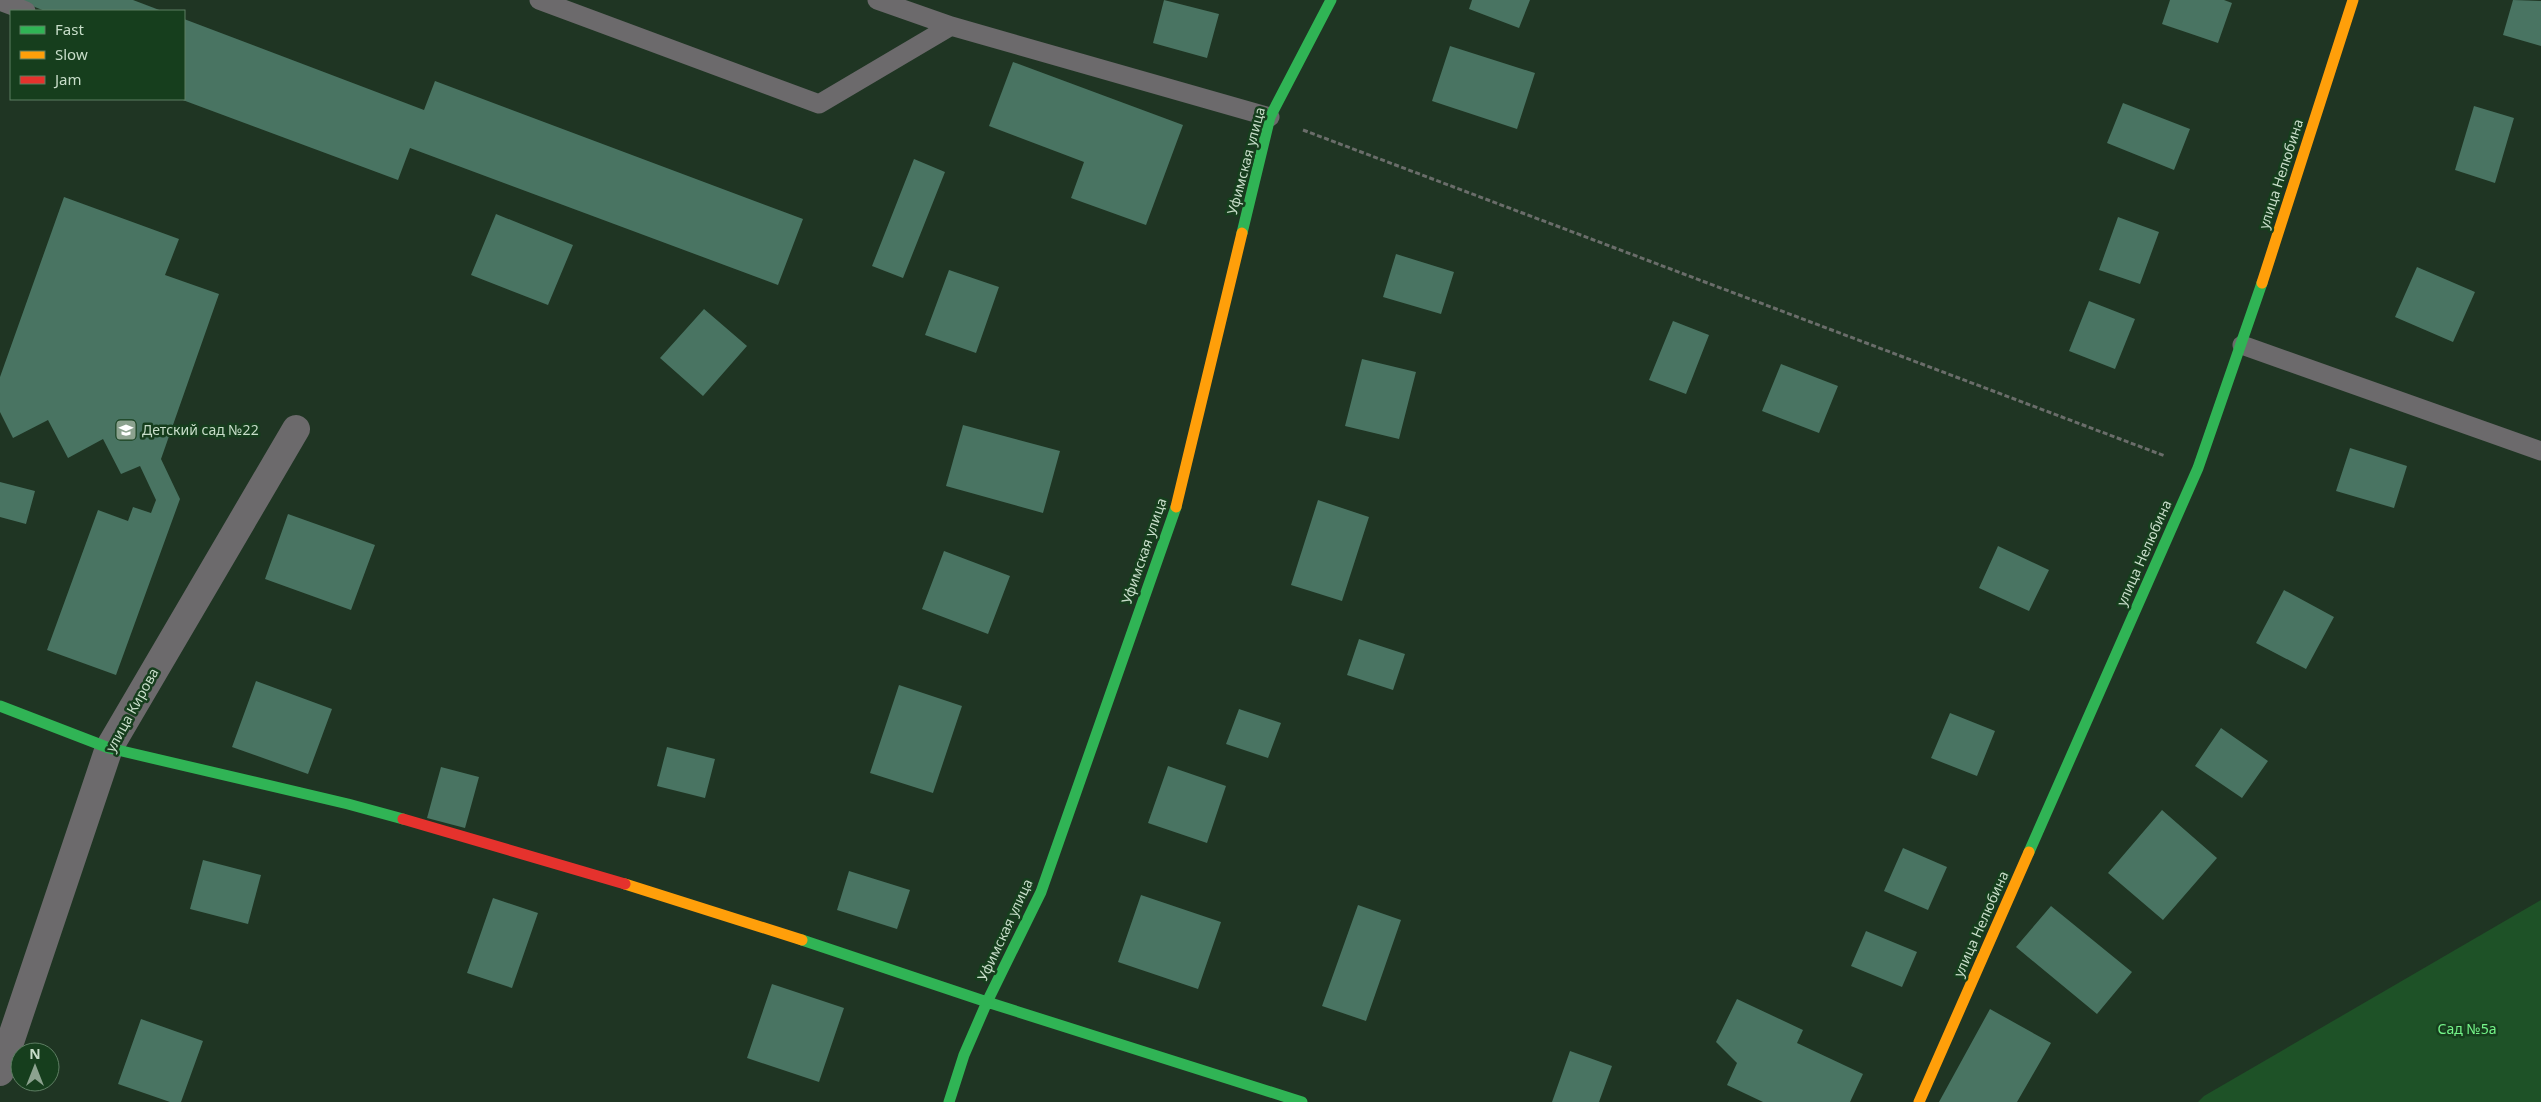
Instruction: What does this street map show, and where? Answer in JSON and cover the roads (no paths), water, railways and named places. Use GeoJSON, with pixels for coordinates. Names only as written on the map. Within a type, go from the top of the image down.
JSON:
{"type":"FeatureCollection","features":[{"type":"Feature","properties":{"kind":"street","name":"Уфимская улица"},"geometry":{"type":"LineString","coordinates":[[949,1102],[964,1055],[987,1002],[1041,892],[1177,503],[1270,117],[1331,0]]}},
{"type":"Feature","properties":{"kind":"street","name":"улица Нелюбина"},"geometry":{"type":"LineString","coordinates":[[1919,1102],[2198,468],[2242,345],[2353,0]]}},
{"type":"Feature","properties":{"kind":"street","name":"улица Кирова"},"geometry":{"type":"LineString","coordinates":[[0,1072],[109,748],[296,429]]}},
{"type":"Feature","properties":{"kind":"street"},"geometry":{"type":"LineString","coordinates":[[0,706],[109,748],[348,804],[537,857],[724,914],[987,1002],[1302,1102]]}},
{"type":"Feature","properties":{"kind":"lane"},"geometry":{"type":"LineString","coordinates":[[539,0],[820,104],[951,26]]}},
{"type":"Feature","properties":{"kind":"lane"},"geometry":{"type":"LineString","coordinates":[[877,0],[951,26],[1270,117]]}},
{"type":"Feature","properties":{"kind":"lane"},"geometry":{"type":"LineString","coordinates":[[0,1],[23,10]]}},
{"type":"Feature","properties":{"kind":"lane"},"geometry":{"type":"LineString","coordinates":[[2242,345],[2541,451]]}},
{"type":"Feature","properties":{"kind":"place","name":"Детский сад №22"},"geometry":{"type":"Point","coordinates":[126,430]}},
{"type":"Feature","properties":{"kind":"park label","name":"Сад №5а"},"geometry":{"type":"Point","coordinates":[2467,1029]}}]}
